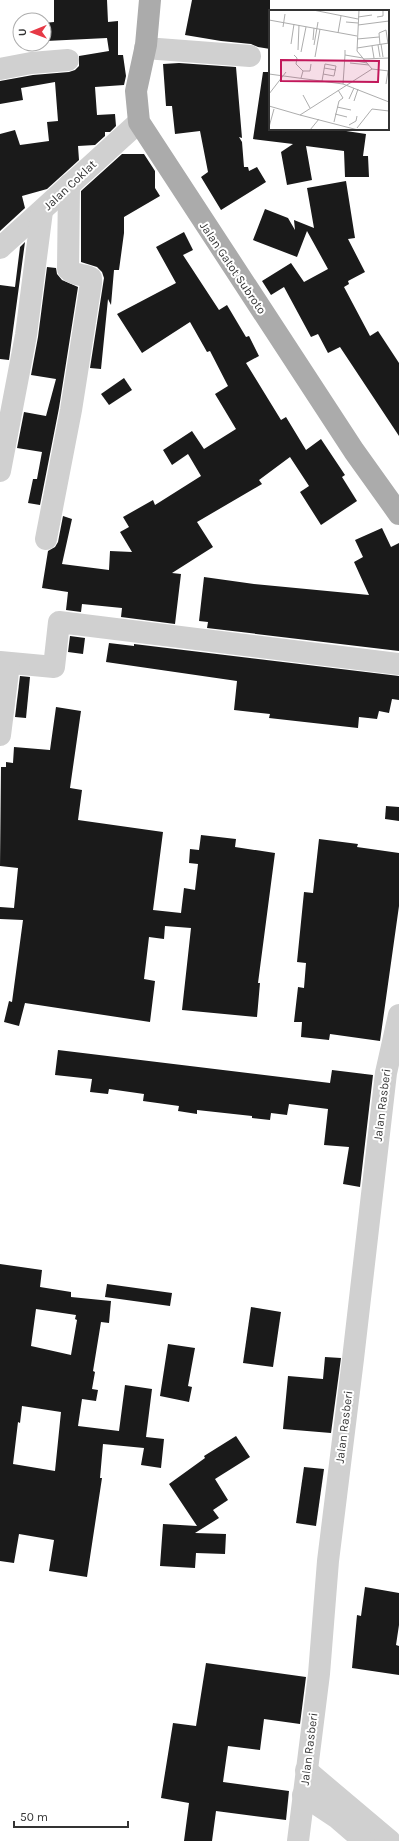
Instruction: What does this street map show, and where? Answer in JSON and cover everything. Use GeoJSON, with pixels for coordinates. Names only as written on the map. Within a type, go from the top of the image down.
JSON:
{"type":"FeatureCollection","features":[{"type":"Feature","properties":{"kind":"main road","name":"Jalan Gatot Subroto"},"geometry":{"type":"LineString","coordinates":[[150,0],[145,48],[136,91],[139,122],[354,451],[399,514]]}},
{"type":"Feature","properties":{"kind":"street"},"geometry":{"type":"LineString","coordinates":[[145,48],[250,56]]}},
{"type":"Feature","properties":{"kind":"street"},"geometry":{"type":"LineString","coordinates":[[0,69],[31,63],[68,60]]}},
{"type":"Feature","properties":{"kind":"street","name":"Jalan Coklat"},"geometry":{"type":"LineString","coordinates":[[0,248],[139,122]]}},
{"type":"Feature","properties":{"kind":"street"},"geometry":{"type":"LineString","coordinates":[[46,540],[71,410],[91,283],[91,278],[70,272],[68,266],[69,185]]}},
{"type":"Feature","properties":{"kind":"street"},"geometry":{"type":"LineString","coordinates":[[0,471],[26,335],[42,211]]}},
{"type":"Feature","properties":{"kind":"street"},"geometry":{"type":"LineString","coordinates":[[0,735],[4,663],[54,667],[59,622],[399,664]]}},
{"type":"Feature","properties":{"kind":"street","name":"Jalan Rasberi"},"geometry":{"type":"LineString","coordinates":[[298,1841],[319,1674],[328,1561],[386,1073],[399,1015]]}},
{"type":"Feature","properties":{"kind":"street"},"geometry":{"type":"LineString","coordinates":[[306,1770],[390,1841]]}},
{"type":"Feature","properties":{"kind":"street"},"geometry":{"type":"LineString","coordinates":[[303,1795],[336,1817],[364,1841]]}},
{"type":"Feature","properties":{"kind":"building"},"geometry":{"type":"Polygon","coordinates":[[[54,0],[107,0],[108,22],[118,21],[118,55],[123,55],[126,76],[124,85],[95,87],[97,115],[115,114],[116,126],[110,132],[105,132],[105,136],[95,145],[78,146],[79,160],[47,189],[22,196],[25,208],[0,231],[0,134],[15,130],[20,145],[49,141],[47,122],[58,121],[55,82],[21,88],[23,100],[0,104],[0,81],[33,75],[69,72],[75,70],[79,66],[79,56],[109,51],[107,38],[52,41],[52,22],[54,22],[54,0]]]}},
{"type":"Feature","properties":{"kind":"building"},"geometry":{"type":"Polygon","coordinates":[[[192,0],[270,0],[269,49],[251,44],[185,35],[192,0]]]}},
{"type":"Feature","properties":{"kind":"building"},"geometry":{"type":"Polygon","coordinates":[[[179,63],[236,67],[242,138],[239,137],[242,142],[244,167],[248,167],[249,171],[257,167],[266,182],[221,210],[201,177],[208,172],[200,131],[175,134],[172,106],[166,106],[163,64],[179,63]]]}},
{"type":"Feature","properties":{"kind":"building"},"geometry":{"type":"Polygon","coordinates":[[[263,72],[269,72],[269,130],[340,130],[366,134],[363,156],[368,156],[369,177],[345,177],[344,151],[306,146],[312,180],[287,185],[281,152],[293,144],[253,139],[263,72]]]}},
{"type":"Feature","properties":{"kind":"building"},"geometry":{"type":"Polygon","coordinates":[[[122,154],[144,154],[155,171],[155,188],[160,196],[124,217],[124,233],[119,270],[114,270],[111,305],[108,299],[101,369],[90,368],[104,278],[102,272],[97,267],[81,262],[81,191],[122,154]]]}},
{"type":"Feature","properties":{"kind":"building"},"geometry":{"type":"Polygon","coordinates":[[[346,181],[355,238],[348,239],[365,272],[348,281],[349,284],[344,287],[370,336],[378,331],[399,363],[399,436],[340,347],[328,353],[318,334],[311,337],[284,287],[271,295],[262,281],[291,263],[304,282],[328,269],[307,231],[297,257],[253,240],[265,209],[288,218],[295,230],[294,220],[314,228],[307,188],[346,181]]]}},
{"type":"Feature","properties":{"kind":"building"},"geometry":{"type":"Polygon","coordinates":[[[184,232],[193,250],[183,255],[219,310],[227,305],[246,337],[249,336],[259,356],[246,363],[281,420],[286,417],[306,450],[321,439],[345,475],[342,477],[357,501],[321,525],[300,492],[309,486],[290,457],[259,480],[262,484],[197,522],[213,547],[172,573],[181,574],[175,624],[121,617],[122,608],[82,604],[81,612],[66,610],[68,592],[42,588],[48,551],[55,547],[58,542],[63,516],[72,519],[62,564],[109,570],[110,551],[132,552],[120,532],[129,527],[123,517],[153,500],[155,505],[201,476],[188,454],[172,465],[163,450],[192,431],[204,449],[236,429],[215,394],[228,386],[210,351],[207,352],[190,322],[142,353],[117,314],[176,283],[156,247],[184,232]]]}},
{"type":"Feature","properties":{"kind":"building"},"geometry":{"type":"Polygon","coordinates":[[[25,242],[9,360],[0,359],[0,285],[15,287],[20,247],[25,242]]]}},
{"type":"Feature","properties":{"kind":"building"},"geometry":{"type":"Polygon","coordinates":[[[47,267],[56,268],[57,274],[62,280],[78,287],[59,408],[40,505],[28,503],[33,479],[37,479],[42,452],[17,448],[24,412],[46,416],[56,379],[31,375],[38,337],[47,267]]]}},
{"type":"Feature","properties":{"kind":"building"},"geometry":{"type":"Polygon","coordinates":[[[124,378],[132,390],[109,405],[101,394],[124,378]]]}},
{"type":"Feature","properties":{"kind":"building"},"geometry":{"type":"Polygon","coordinates":[[[382,528],[391,547],[399,543],[399,651],[207,628],[208,622],[199,621],[204,577],[254,584],[369,595],[354,562],[363,557],[355,540],[382,528]]]}},
{"type":"Feature","properties":{"kind":"building"},"geometry":{"type":"Polygon","coordinates":[[[70,636],[85,638],[83,654],[68,652],[70,636]]]}},
{"type":"Feature","properties":{"kind":"building"},"geometry":{"type":"Polygon","coordinates":[[[109,643],[134,646],[134,644],[399,676],[399,700],[392,699],[389,713],[379,711],[377,719],[359,717],[358,728],[269,718],[270,714],[234,710],[237,681],[106,662],[109,643]]]}},
{"type":"Feature","properties":{"kind":"building"},"geometry":{"type":"Polygon","coordinates":[[[20,676],[30,677],[26,718],[15,717],[20,676]]]}},
{"type":"Feature","properties":{"kind":"building"},"geometry":{"type":"Polygon","coordinates":[[[56,707],[81,711],[70,788],[82,790],[78,820],[163,832],[153,910],[181,913],[184,888],[195,890],[198,864],[189,863],[190,849],[199,850],[201,835],[236,839],[235,847],[275,853],[258,983],[260,983],[257,1017],[182,1010],[191,928],[165,926],[164,939],[149,937],[144,979],[155,981],[150,1022],[25,1003],[19,1026],[4,1022],[9,1001],[12,1002],[23,920],[0,919],[0,907],[14,908],[18,868],[0,866],[1,767],[6,767],[6,762],[13,763],[14,747],[50,750],[56,707]]]}},
{"type":"Feature","properties":{"kind":"building"},"geometry":{"type":"Polygon","coordinates":[[[386,806],[399,807],[399,821],[385,819],[386,806]]]}},
{"type":"Feature","properties":{"kind":"building"},"geometry":{"type":"Polygon","coordinates":[[[319,839],[358,844],[357,847],[399,853],[399,906],[380,1041],[330,1034],[329,1040],[301,1037],[302,1022],[294,1022],[298,987],[304,988],[306,963],[297,962],[304,892],[313,893],[319,839]]]}},
{"type":"Feature","properties":{"kind":"building"},"geometry":{"type":"Polygon","coordinates":[[[58,1050],[330,1083],[332,1070],[373,1075],[360,1187],[343,1184],[349,1147],[324,1145],[328,1109],[289,1104],[287,1115],[271,1113],[270,1120],[252,1118],[252,1116],[197,1110],[197,1114],[178,1111],[179,1106],[143,1101],[144,1094],[109,1089],[108,1094],[90,1092],[92,1079],[55,1075],[58,1050]]]}},
{"type":"Feature","properties":{"kind":"building"},"geometry":{"type":"Polygon","coordinates":[[[0,1264],[42,1270],[40,1287],[71,1292],[71,1297],[111,1301],[109,1323],[101,1322],[93,1371],[95,1372],[92,1389],[98,1390],[96,1401],[82,1399],[78,1426],[119,1431],[125,1385],[152,1389],[146,1437],[164,1439],[161,1468],[141,1465],[144,1448],[103,1444],[100,1478],[102,1478],[87,1577],[49,1571],[54,1540],[19,1534],[14,1563],[0,1561],[0,1264]],[[36,1309],[31,1346],[71,1355],[77,1320],[75,1319],[76,1315],[36,1309]],[[22,1406],[20,1423],[18,1422],[13,1464],[55,1471],[61,1412],[22,1406]]]}},
{"type":"Feature","properties":{"kind":"building"},"geometry":{"type":"Polygon","coordinates":[[[107,1284],[172,1293],[170,1306],[105,1297],[107,1284]]]}},
{"type":"Feature","properties":{"kind":"building"},"geometry":{"type":"Polygon","coordinates":[[[251,1307],[281,1312],[273,1367],[243,1363],[251,1307]]]}},
{"type":"Feature","properties":{"kind":"building"},"geometry":{"type":"Polygon","coordinates":[[[168,1344],[195,1348],[188,1386],[192,1387],[189,1402],[160,1396],[168,1344]]]}},
{"type":"Feature","properties":{"kind":"building"},"geometry":{"type":"Polygon","coordinates":[[[325,1357],[341,1358],[331,1433],[283,1429],[288,1376],[323,1379],[325,1357]]]}},
{"type":"Feature","properties":{"kind":"building"},"geometry":{"type":"Polygon","coordinates":[[[236,1436],[250,1457],[215,1479],[228,1500],[213,1510],[219,1518],[195,1533],[226,1534],[225,1554],[196,1553],[195,1568],[160,1566],[163,1524],[197,1526],[169,1484],[205,1458],[204,1456],[236,1436]]]}},
{"type":"Feature","properties":{"kind":"building"},"geometry":{"type":"Polygon","coordinates":[[[304,1467],[324,1469],[316,1526],[296,1523],[304,1467]]]}},
{"type":"Feature","properties":{"kind":"building"},"geometry":{"type":"Polygon","coordinates":[[[365,1587],[399,1593],[399,1625],[396,1645],[399,1646],[399,1675],[352,1668],[357,1615],[361,1616],[365,1587]]]}},
{"type":"Feature","properties":{"kind":"building"},"geometry":{"type":"Polygon","coordinates":[[[206,1663],[306,1677],[300,1724],[264,1719],[260,1750],[228,1746],[223,1782],[289,1791],[286,1820],[216,1811],[212,1841],[184,1841],[189,1803],[161,1798],[173,1723],[196,1726],[206,1663]]]}}]}
